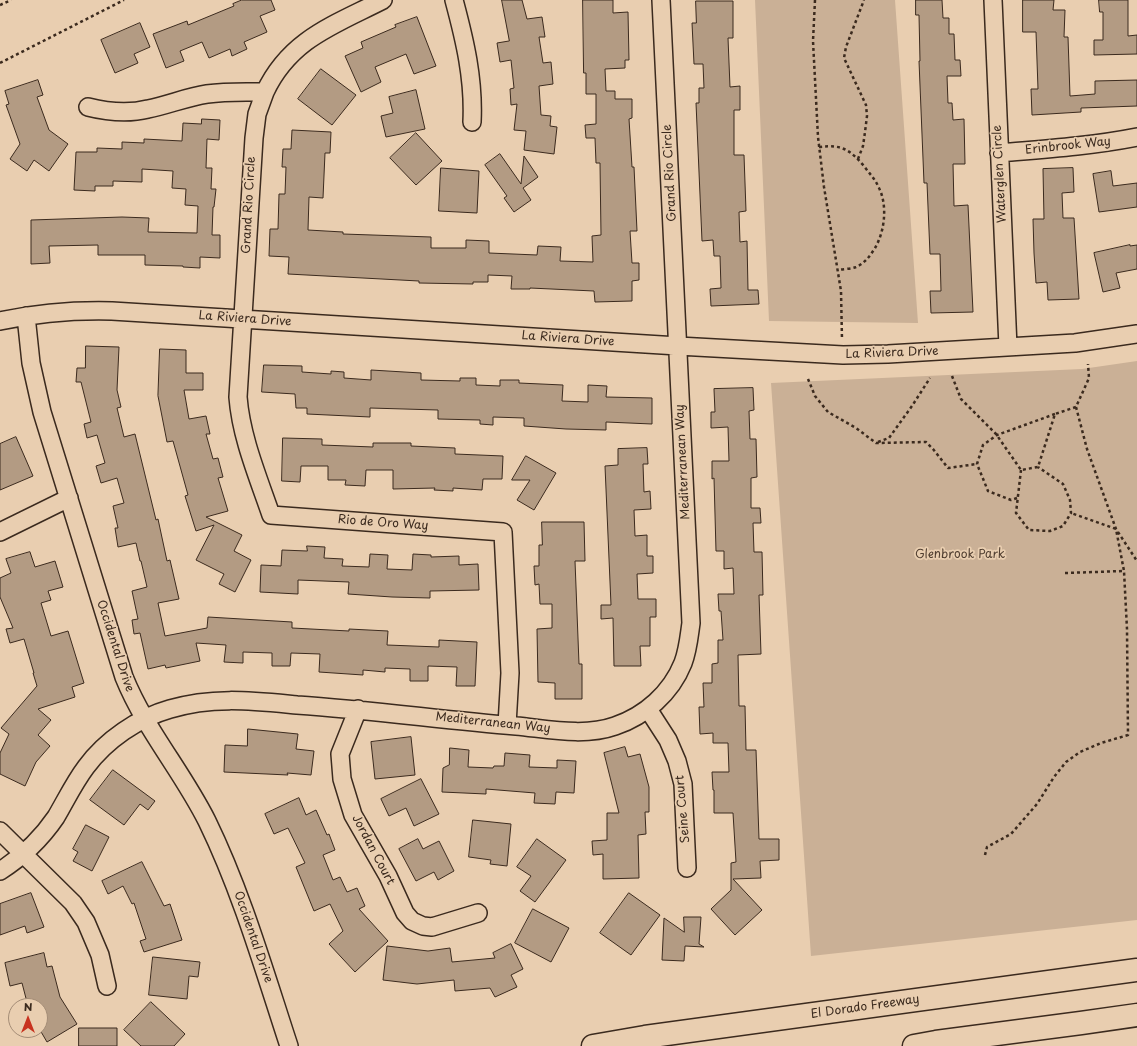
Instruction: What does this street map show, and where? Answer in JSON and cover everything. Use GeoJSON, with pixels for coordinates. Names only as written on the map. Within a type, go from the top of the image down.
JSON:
{"type":"FeatureCollection","features":[{"type":"Feature","properties":{"kind":"highway","name":"El Dorado Freeway"},"geometry":{"type":"LineString","coordinates":[[593,1046],[645,1037],[1137,970]]}},
{"type":"Feature","properties":{"kind":"highway"},"geometry":{"type":"LineString","coordinates":[[914,1046],[1137,1015]]}},
{"type":"Feature","properties":{"kind":"street","name":"Grand Rio Circle"},"geometry":{"type":"LineString","coordinates":[[242,319],[254,138],[257,114],[265,92],[283,63],[299,46],[318,33],[383,0]]}},
{"type":"Feature","properties":{"kind":"street"},"geometry":{"type":"LineString","coordinates":[[454,0],[464,38],[472,79],[472,122]]}},
{"type":"Feature","properties":{"kind":"street","name":"Grand Rio Circle"},"geometry":{"type":"LineString","coordinates":[[662,0],[678,346]]}},
{"type":"Feature","properties":{"kind":"street","name":"Waterglen Circle"},"geometry":{"type":"LineString","coordinates":[[993,0],[1008,347]]}},
{"type":"Feature","properties":{"kind":"street"},"geometry":{"type":"LineString","coordinates":[[88,107],[105,111],[123,112],[147,110],[206,94],[232,91],[265,92]]}},
{"type":"Feature","properties":{"kind":"street","name":"Erinbrook Way"},"geometry":{"type":"LineString","coordinates":[[999,153],[1070,148],[1137,137]]}},
{"type":"Feature","properties":{"kind":"street","name":"La Riviera Drive"},"geometry":{"type":"LineString","coordinates":[[0,321],[52,312],[82,310],[112,311],[678,346],[843,354],[888,354],[1075,343],[1137,334]]}},
{"type":"Feature","properties":{"kind":"street","name":"Occidental Drive"},"geometry":{"type":"LineString","coordinates":[[26,316],[31,363],[42,412],[124,677],[132,698],[183,778],[206,820],[226,862],[243,906],[289,1046]]}},
{"type":"Feature","properties":{"kind":"street","name":"Rio de Oro Way"},"geometry":{"type":"LineString","coordinates":[[242,319],[238,397],[239,408],[253,463],[271,515],[503,532],[510,673],[507,725]]}},
{"type":"Feature","properties":{"kind":"street","name":"Mediterranean Way"},"geometry":{"type":"LineString","coordinates":[[0,871],[24,854],[42,836],[56,816],[73,785],[104,747],[144,719],[168,709],[191,703],[216,700],[358,709],[582,732],[616,726],[648,709],[672,684],[683,664],[689,642],[691,623],[678,346]]}},
{"type":"Feature","properties":{"kind":"street"},"geometry":{"type":"LineString","coordinates":[[0,532],[69,498]]}},
{"type":"Feature","properties":{"kind":"street","name":"Jordan Court"},"geometry":{"type":"LineString","coordinates":[[358,709],[340,754],[342,779],[353,815],[388,876],[405,912],[412,921],[423,926],[432,927],[478,912]]}},
{"type":"Feature","properties":{"kind":"street","name":"Seine Court"},"geometry":{"type":"LineString","coordinates":[[648,709],[668,740],[677,761],[682,784],[687,868]]}},
{"type":"Feature","properties":{"kind":"street"},"geometry":{"type":"LineString","coordinates":[[0,831],[73,903],[86,922],[98,949],[107,986]]}},
{"type":"Feature","properties":{"kind":"path"},"geometry":{"type":"LineString","coordinates":[[0,5],[11,0]]}},
{"type":"Feature","properties":{"kind":"path"},"geometry":{"type":"LineString","coordinates":[[0,63],[124,0]]}},
{"type":"Feature","properties":{"kind":"path"},"geometry":{"type":"LineString","coordinates":[[815,0],[814,56],[820,147],[824,187],[841,291],[843,354]]}},
{"type":"Feature","properties":{"kind":"path"},"geometry":{"type":"LineString","coordinates":[[858,159],[863,146],[867,116],[866,105],[844,58],[846,47],[864,0]]}},
{"type":"Feature","properties":{"kind":"path"},"geometry":{"type":"LineString","coordinates":[[820,147],[831,146],[842,148],[854,154],[879,188],[884,204],[883,228],[878,244],[868,260],[855,268],[838,270]]}},
{"type":"Feature","properties":{"kind":"path"},"geometry":{"type":"LineString","coordinates":[[984,855],[987,847],[1011,834],[1037,804],[1066,762],[1080,752],[1100,743],[1128,735],[1127,629],[1124,571],[1116,529],[1087,449],[1076,407],[1089,378],[1088,364]]}},
{"type":"Feature","properties":{"kind":"path"},"geometry":{"type":"LineString","coordinates":[[952,376],[961,399],[997,435],[1021,470],[1016,513],[1029,530],[1050,531],[1063,526],[1072,513],[1070,500],[1062,484],[1038,467],[1021,470]]}},
{"type":"Feature","properties":{"kind":"path"},"geometry":{"type":"LineString","coordinates":[[876,443],[889,438],[930,378]]}},
{"type":"Feature","properties":{"kind":"path"},"geometry":{"type":"LineString","coordinates":[[808,379],[814,396],[828,412],[856,428],[876,443],[926,442],[948,468],[977,464]]}},
{"type":"Feature","properties":{"kind":"path"},"geometry":{"type":"LineString","coordinates":[[1017,498],[1011,500],[988,491],[977,464],[983,445],[997,435],[1076,407]]}},
{"type":"Feature","properties":{"kind":"path"},"geometry":{"type":"LineString","coordinates":[[1038,467],[1055,414]]}},
{"type":"Feature","properties":{"kind":"path"},"geometry":{"type":"LineString","coordinates":[[1072,513],[1116,529],[1137,561]]}},
{"type":"Feature","properties":{"kind":"path"},"geometry":{"type":"LineString","coordinates":[[1065,573],[1124,571]]}},
{"type":"Feature","properties":{"kind":"green space"},"geometry":{"type":"Polygon","coordinates":[[[755,0],[895,0],[918,323],[769,321],[755,0]]]}},
{"type":"Feature","properties":{"kind":"green space","name":"Glenbrook Park"},"geometry":{"type":"Polygon","coordinates":[[[1137,361],[1137,920],[811,956],[771,383],[1082,369],[1137,361]]]}},
{"type":"Feature","properties":{"kind":"building"},"geometry":{"type":"Polygon","coordinates":[[[242,0],[271,0],[275,10],[260,16],[267,32],[244,42],[247,49],[232,56],[230,49],[209,58],[202,42],[180,51],[184,61],[166,68],[153,34],[187,21],[188,25],[234,6],[233,4],[242,0]]]}},
{"type":"Feature","properties":{"kind":"building"},"geometry":{"type":"Polygon","coordinates":[[[502,0],[522,0],[527,19],[542,17],[545,37],[539,37],[543,63],[551,62],[553,84],[539,86],[541,115],[551,116],[550,126],[557,127],[554,154],[524,150],[526,131],[514,130],[517,104],[511,105],[510,89],[514,88],[511,60],[500,62],[497,43],[509,41],[502,0]]]}},
{"type":"Feature","properties":{"kind":"building"},"geometry":{"type":"Polygon","coordinates":[[[583,0],[613,0],[613,13],[628,12],[629,60],[625,60],[625,68],[605,69],[606,91],[615,91],[615,99],[632,99],[632,118],[629,119],[632,167],[634,167],[637,231],[630,231],[632,263],[639,263],[639,280],[632,281],[632,301],[595,302],[594,291],[530,288],[511,289],[512,276],[488,275],[488,282],[473,282],[473,284],[419,283],[419,281],[288,274],[289,257],[269,256],[270,229],[278,229],[279,194],[285,194],[286,167],[282,167],[283,149],[291,149],[292,130],[331,132],[330,153],[325,153],[323,198],[309,197],[308,230],[343,232],[343,234],[431,237],[431,248],[466,248],[466,240],[489,241],[489,253],[537,255],[538,246],[561,247],[560,261],[593,262],[592,236],[601,235],[600,163],[596,163],[595,138],[586,138],[585,125],[596,124],[596,94],[586,94],[586,73],[584,73],[583,0]]]}},
{"type":"Feature","properties":{"kind":"building"},"geometry":{"type":"Polygon","coordinates":[[[916,0],[942,0],[943,18],[949,18],[949,34],[954,34],[955,60],[960,60],[961,76],[947,76],[948,103],[952,103],[953,120],[964,119],[965,164],[953,164],[954,206],[968,205],[973,312],[931,313],[930,291],[941,291],[940,254],[930,254],[927,183],[924,183],[919,61],[919,15],[916,15],[916,0]]]}},
{"type":"Feature","properties":{"kind":"building"},"geometry":{"type":"Polygon","coordinates":[[[1023,0],[1054,0],[1053,10],[1065,10],[1064,37],[1068,37],[1070,96],[1095,94],[1095,81],[1137,80],[1137,106],[1081,108],[1081,112],[1032,115],[1031,89],[1038,89],[1036,32],[1023,32],[1023,0]]]}},
{"type":"Feature","properties":{"kind":"building"},"geometry":{"type":"Polygon","coordinates":[[[1099,0],[1128,0],[1128,36],[1137,35],[1137,54],[1094,55],[1094,40],[1103,40],[1103,12],[1100,12],[1099,0]]]}},
{"type":"Feature","properties":{"kind":"building"},"geometry":{"type":"Polygon","coordinates":[[[696,1],[733,1],[733,38],[728,38],[730,87],[740,86],[740,110],[734,110],[734,155],[744,155],[746,211],[739,212],[740,242],[747,241],[748,290],[758,290],[759,304],[711,306],[710,289],[721,288],[720,256],[714,256],[713,240],[702,241],[696,103],[699,103],[699,88],[704,88],[703,64],[694,64],[692,23],[696,23],[696,1]]]}},
{"type":"Feature","properties":{"kind":"building"},"geometry":{"type":"Polygon","coordinates":[[[417,17],[436,66],[414,74],[406,54],[375,67],[381,82],[361,92],[345,56],[363,48],[361,42],[396,27],[395,25],[417,17]]]}},
{"type":"Feature","properties":{"kind":"building"},"geometry":{"type":"Polygon","coordinates":[[[140,23],[150,47],[134,54],[138,63],[115,73],[101,40],[140,23]]]}},
{"type":"Feature","properties":{"kind":"building"},"geometry":{"type":"Polygon","coordinates":[[[321,69],[356,95],[332,125],[298,99],[321,69]]]}},
{"type":"Feature","properties":{"kind":"building"},"geometry":{"type":"Polygon","coordinates":[[[38,80],[43,95],[37,97],[49,130],[68,144],[49,171],[34,160],[27,171],[10,159],[20,144],[6,105],[9,104],[5,91],[38,80]]]}},
{"type":"Feature","properties":{"kind":"building"},"geometry":{"type":"Polygon","coordinates":[[[416,90],[425,129],[386,137],[381,116],[393,113],[389,97],[416,90]]]}},
{"type":"Feature","properties":{"kind":"building"},"geometry":{"type":"Polygon","coordinates":[[[202,119],[220,120],[219,140],[207,139],[206,168],[212,168],[211,189],[216,189],[213,207],[212,235],[220,235],[220,258],[200,257],[200,268],[145,265],[145,255],[98,255],[98,245],[49,246],[50,263],[31,264],[31,220],[122,217],[149,218],[148,232],[197,233],[198,206],[185,205],[186,189],[172,188],[173,171],[142,169],[142,182],[113,181],[113,186],[95,186],[95,191],[74,190],[76,152],[97,152],[97,148],[122,149],[122,142],[144,143],[144,139],[182,141],[183,123],[201,124],[202,119]]]}},
{"type":"Feature","properties":{"kind":"building"},"geometry":{"type":"Polygon","coordinates":[[[416,133],[442,161],[416,185],[390,158],[416,133]]]}},
{"type":"Feature","properties":{"kind":"building"},"geometry":{"type":"Polygon","coordinates":[[[500,154],[521,184],[524,156],[538,177],[523,188],[531,200],[514,212],[504,198],[507,196],[485,165],[500,154]]]}},
{"type":"Feature","properties":{"kind":"building"},"geometry":{"type":"Polygon","coordinates":[[[441,168],[479,171],[477,213],[439,211],[441,168]]]}},
{"type":"Feature","properties":{"kind":"building"},"geometry":{"type":"Polygon","coordinates":[[[1073,168],[1074,192],[1062,193],[1063,218],[1074,218],[1079,299],[1048,300],[1047,282],[1036,283],[1033,219],[1044,219],[1043,169],[1073,168]]]}},
{"type":"Feature","properties":{"kind":"building"},"geometry":{"type":"Polygon","coordinates":[[[1111,171],[1113,186],[1137,183],[1137,207],[1099,212],[1093,174],[1111,171]]]}},
{"type":"Feature","properties":{"kind":"building"},"geometry":{"type":"Polygon","coordinates":[[[1130,245],[1137,245],[1137,269],[1116,273],[1120,288],[1103,292],[1094,253],[1130,245]]]}},
{"type":"Feature","properties":{"kind":"building"},"geometry":{"type":"Polygon","coordinates":[[[86,346],[119,347],[117,390],[121,407],[117,408],[124,437],[135,434],[156,520],[158,519],[167,561],[170,560],[179,599],[158,603],[165,636],[207,628],[208,617],[292,622],[292,628],[349,631],[349,629],[388,631],[387,645],[439,647],[439,640],[477,642],[475,686],[456,686],[457,667],[428,666],[428,681],[410,681],[410,669],[385,668],[385,672],[363,670],[363,675],[319,672],[320,654],[291,653],[290,666],[272,666],[272,653],[243,652],[243,663],[224,662],[226,645],[196,643],[200,661],[166,668],[165,665],[148,669],[140,633],[134,634],[132,620],[138,619],[132,591],[147,587],[141,561],[136,543],[118,547],[115,528],[118,528],[113,506],[124,503],[117,478],[101,483],[96,466],[105,463],[97,435],[87,438],[84,424],[91,422],[81,382],[76,382],[77,368],[85,368],[86,346]]]}},
{"type":"Feature","properties":{"kind":"building"},"geometry":{"type":"Polygon","coordinates":[[[160,349],[186,350],[186,373],[203,373],[203,390],[184,390],[189,419],[206,416],[210,434],[206,434],[213,459],[218,458],[223,477],[218,478],[228,511],[206,517],[242,535],[234,551],[251,560],[235,592],[219,584],[224,574],[196,560],[214,525],[196,531],[185,496],[188,495],[173,441],[167,442],[158,396],[160,349]]]}},
{"type":"Feature","properties":{"kind":"building"},"geometry":{"type":"Polygon","coordinates":[[[264,365],[302,366],[302,372],[331,374],[331,371],[344,372],[344,378],[371,380],[371,370],[421,373],[421,380],[460,381],[460,378],[476,378],[476,385],[500,386],[500,380],[519,380],[519,383],[563,385],[562,401],[588,402],[588,385],[607,386],[606,397],[652,398],[652,424],[606,422],[606,430],[566,429],[524,426],[524,418],[493,417],[493,425],[480,424],[480,420],[438,419],[438,410],[370,408],[370,417],[307,414],[307,408],[296,408],[295,394],[262,392],[264,365]]]}},
{"type":"Feature","properties":{"kind":"building"},"geometry":{"type":"Polygon","coordinates":[[[753,388],[754,410],[749,411],[750,439],[756,439],[757,477],[751,478],[751,508],[760,508],[761,523],[753,523],[754,552],[762,552],[763,595],[759,595],[761,654],[738,655],[739,706],[745,706],[746,750],[756,750],[759,839],[779,839],[779,860],[760,861],[761,878],[733,879],[762,910],[735,935],[711,909],[731,890],[731,863],[736,862],[733,813],[714,813],[712,772],[729,772],[728,743],[713,743],[713,733],[700,734],[699,707],[704,707],[703,683],[712,683],[712,664],[718,663],[718,640],[723,640],[718,594],[734,594],[733,568],[724,569],[724,551],[716,551],[714,478],[712,479],[712,461],[729,461],[728,427],[711,428],[711,412],[715,412],[714,389],[753,388]]]}},
{"type":"Feature","properties":{"kind":"building"},"geometry":{"type":"Polygon","coordinates":[[[16,437],[33,476],[0,490],[0,444],[16,437]]]}},
{"type":"Feature","properties":{"kind":"building"},"geometry":{"type":"Polygon","coordinates":[[[283,438],[322,439],[322,445],[373,447],[373,443],[411,443],[411,446],[455,448],[455,454],[503,456],[502,479],[483,479],[482,490],[453,488],[453,491],[434,490],[435,488],[393,489],[393,470],[366,470],[365,486],[345,485],[346,480],[328,480],[328,466],[301,466],[300,482],[282,481],[283,438]]]}},
{"type":"Feature","properties":{"kind":"building"},"geometry":{"type":"Polygon","coordinates":[[[647,448],[648,464],[643,464],[644,492],[650,491],[651,509],[634,510],[635,536],[647,535],[647,556],[653,556],[653,573],[637,574],[638,599],[656,599],[656,617],[650,617],[650,646],[640,646],[641,666],[614,666],[613,618],[601,619],[601,605],[611,605],[605,466],[618,465],[618,449],[647,448]]]}},
{"type":"Feature","properties":{"kind":"building"},"geometry":{"type":"Polygon","coordinates":[[[526,456],[556,473],[534,510],[517,500],[530,480],[512,480],[526,456]]]}},
{"type":"Feature","properties":{"kind":"building"},"geometry":{"type":"Polygon","coordinates":[[[542,522],[584,522],[585,561],[575,561],[579,664],[582,664],[582,699],[555,699],[555,683],[538,682],[537,629],[552,628],[552,604],[540,604],[539,584],[535,585],[534,566],[539,566],[539,545],[542,545],[542,522]]]}},
{"type":"Feature","properties":{"kind":"building"},"geometry":{"type":"Polygon","coordinates":[[[307,546],[325,547],[324,558],[343,559],[342,566],[369,567],[370,554],[388,555],[387,569],[412,570],[413,554],[431,555],[431,557],[459,556],[459,565],[478,564],[479,590],[430,591],[430,598],[392,597],[348,594],[349,582],[298,580],[298,594],[260,592],[261,565],[281,566],[282,550],[307,551],[307,546]]]}},
{"type":"Feature","properties":{"kind":"building"},"geometry":{"type":"Polygon","coordinates":[[[30,552],[35,567],[55,561],[63,587],[48,591],[51,600],[41,603],[51,636],[68,631],[84,683],[72,687],[75,697],[38,709],[51,720],[38,735],[50,746],[36,762],[25,786],[0,774],[0,753],[9,734],[1,728],[37,686],[24,639],[10,643],[6,629],[13,628],[0,597],[0,578],[11,573],[6,559],[30,552]]]}},
{"type":"Feature","properties":{"kind":"building"},"geometry":{"type":"Polygon","coordinates":[[[248,729],[298,734],[296,749],[314,751],[311,775],[224,772],[225,745],[247,746],[248,729]]]}},
{"type":"Feature","properties":{"kind":"building"},"geometry":{"type":"Polygon","coordinates":[[[411,737],[415,775],[375,779],[371,742],[411,737]]]}},
{"type":"Feature","properties":{"kind":"building"},"geometry":{"type":"Polygon","coordinates":[[[625,747],[628,757],[640,754],[649,787],[649,812],[645,812],[646,834],[638,835],[639,878],[603,879],[603,854],[593,855],[592,841],[607,840],[607,813],[619,813],[604,753],[625,747]]]}},
{"type":"Feature","properties":{"kind":"building"},"geometry":{"type":"Polygon","coordinates":[[[450,748],[469,750],[468,767],[493,768],[494,766],[504,766],[505,753],[530,755],[529,767],[557,768],[557,760],[576,761],[574,793],[556,792],[555,804],[534,803],[535,793],[486,789],[486,794],[442,792],[443,768],[449,765],[450,748]]]}},
{"type":"Feature","properties":{"kind":"building"},"geometry":{"type":"Polygon","coordinates":[[[113,770],[155,801],[148,810],[140,804],[124,825],[90,800],[113,770]]]}},
{"type":"Feature","properties":{"kind":"building"},"geometry":{"type":"Polygon","coordinates":[[[421,779],[439,814],[414,826],[406,808],[389,816],[381,799],[421,779]]]}},
{"type":"Feature","properties":{"kind":"building"},"geometry":{"type":"Polygon","coordinates":[[[299,798],[306,815],[316,810],[327,835],[329,834],[335,850],[323,855],[333,880],[340,877],[347,892],[357,888],[365,906],[359,909],[388,941],[355,972],[329,944],[343,931],[330,904],[314,911],[296,867],[305,863],[288,828],[274,834],[265,814],[299,798]]]}},
{"type":"Feature","properties":{"kind":"building"},"geometry":{"type":"Polygon","coordinates":[[[473,820],[511,824],[507,866],[490,864],[491,860],[469,857],[473,820]]]}},
{"type":"Feature","properties":{"kind":"building"},"geometry":{"type":"Polygon","coordinates":[[[86,825],[109,837],[92,871],[73,861],[78,852],[73,849],[86,825]]]}},
{"type":"Feature","properties":{"kind":"building"},"geometry":{"type":"Polygon","coordinates":[[[418,839],[423,849],[439,841],[454,871],[438,880],[434,872],[416,881],[399,849],[418,839]]]}},
{"type":"Feature","properties":{"kind":"building"},"geometry":{"type":"Polygon","coordinates":[[[537,839],[566,860],[535,902],[520,891],[531,876],[517,867],[537,839]]]}},
{"type":"Feature","properties":{"kind":"building"},"geometry":{"type":"Polygon","coordinates":[[[142,862],[164,906],[170,904],[182,940],[144,952],[140,941],[146,939],[134,903],[132,904],[123,886],[108,894],[102,881],[142,862]]]}},
{"type":"Feature","properties":{"kind":"building"},"geometry":{"type":"Polygon","coordinates":[[[31,893],[44,927],[27,933],[25,926],[0,935],[0,904],[31,893]]]}},
{"type":"Feature","properties":{"kind":"building"},"geometry":{"type":"Polygon","coordinates":[[[629,893],[660,915],[631,955],[600,933],[629,893]]]}},
{"type":"Feature","properties":{"kind":"building"},"geometry":{"type":"Polygon","coordinates":[[[533,909],[569,928],[551,962],[515,943],[533,909]]]}},
{"type":"Feature","properties":{"kind":"building"},"geometry":{"type":"Polygon","coordinates":[[[684,917],[701,917],[699,944],[704,947],[685,946],[684,961],[662,960],[664,918],[684,932],[684,917]]]}},
{"type":"Feature","properties":{"kind":"building"},"geometry":{"type":"Polygon","coordinates":[[[511,944],[523,969],[511,975],[517,987],[495,997],[490,988],[455,991],[454,980],[417,984],[383,980],[387,946],[428,951],[450,948],[452,962],[495,958],[493,953],[511,944]]]}},
{"type":"Feature","properties":{"kind":"building"},"geometry":{"type":"Polygon","coordinates":[[[44,953],[47,967],[52,966],[60,997],[77,1024],[47,1042],[45,1038],[48,1038],[48,998],[26,998],[22,983],[10,986],[5,963],[44,953]]]}},
{"type":"Feature","properties":{"kind":"building"},"geometry":{"type":"Polygon","coordinates":[[[153,957],[200,962],[198,977],[189,976],[187,999],[149,995],[153,957]]]}},
{"type":"Feature","properties":{"kind":"building"},"geometry":{"type":"Polygon","coordinates":[[[151,1002],[185,1034],[174,1046],[141,1046],[124,1030],[151,1002]]]}},
{"type":"Feature","properties":{"kind":"building"},"geometry":{"type":"Polygon","coordinates":[[[79,1028],[117,1028],[117,1046],[79,1046],[79,1028]]]}}]}
